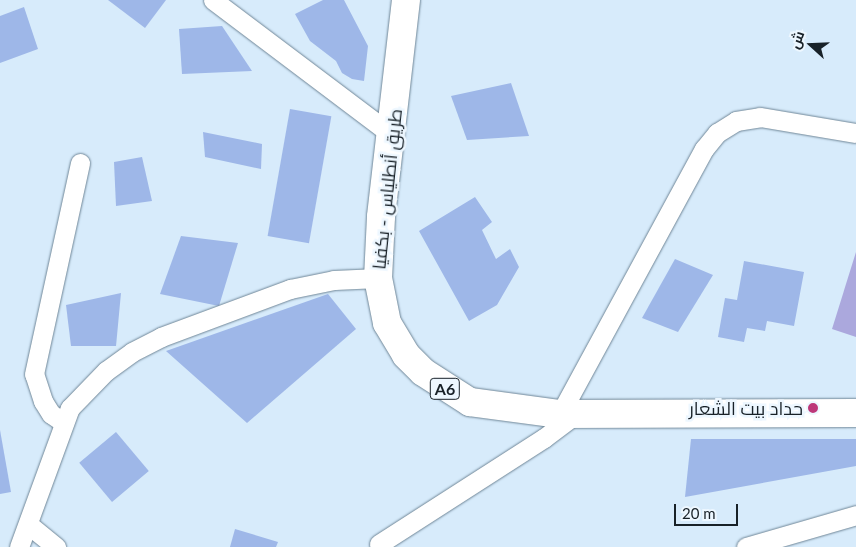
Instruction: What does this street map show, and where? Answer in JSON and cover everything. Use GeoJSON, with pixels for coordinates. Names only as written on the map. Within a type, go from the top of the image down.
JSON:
{"type":"FeatureCollection","features":[{"type":"Feature","properties":{"kind":"highway","name":"طريق أنطلياس - بكفيا"},"geometry":{"type":"LineString","coordinates":[[406,0],[378,278],[387,323],[406,355],[441,386],[459,398],[482,405],[568,414],[856,414]]}},
{"type":"Feature","properties":{"kind":"street"},"geometry":{"type":"LineString","coordinates":[[213,0],[392,135]]}},
{"type":"Feature","properties":{"kind":"street"},"geometry":{"type":"LineString","coordinates":[[379,544],[544,438],[568,414],[704,149],[717,133],[736,121],[760,117],[856,133]]}},
{"type":"Feature","properties":{"kind":"street"},"geometry":{"type":"LineString","coordinates":[[63,422],[51,414],[43,401],[34,374],[80,164]]}},
{"type":"Feature","properties":{"kind":"street"},"geometry":{"type":"LineString","coordinates":[[19,547],[29,525],[63,422],[79,396],[106,371],[132,352],[161,338],[290,289],[334,280],[378,278]]}},
{"type":"Feature","properties":{"kind":"street"},"geometry":{"type":"LineString","coordinates":[[746,547],[856,515]]}},
{"type":"Feature","properties":{"kind":"street"},"geometry":{"type":"LineString","coordinates":[[29,525],[56,547]]}},
{"type":"Feature","properties":{"kind":"shaded area"},"geometry":{"type":"Polygon","coordinates":[[[856,252],[856,337],[832,329],[856,252]]]}},
{"type":"Feature","properties":{"kind":"building"},"geometry":{"type":"Polygon","coordinates":[[[108,0],[166,0],[145,28],[108,0]]]}},
{"type":"Feature","properties":{"kind":"building"},"geometry":{"type":"Polygon","coordinates":[[[323,0],[344,0],[368,46],[364,81],[352,79],[342,73],[336,61],[310,41],[295,14],[323,0]]]}},
{"type":"Feature","properties":{"kind":"building"},"geometry":{"type":"Polygon","coordinates":[[[24,7],[38,49],[0,63],[0,16],[24,7]]]}},
{"type":"Feature","properties":{"kind":"building"},"geometry":{"type":"Polygon","coordinates":[[[222,26],[252,71],[182,74],[179,29],[222,26]]]}},
{"type":"Feature","properties":{"kind":"building"},"geometry":{"type":"Polygon","coordinates":[[[511,83],[529,136],[467,140],[451,96],[511,83]]]}},
{"type":"Feature","properties":{"kind":"building"},"geometry":{"type":"Polygon","coordinates":[[[290,109],[331,116],[309,243],[268,236],[290,109]]]}},
{"type":"Feature","properties":{"kind":"building"},"geometry":{"type":"Polygon","coordinates":[[[203,132],[262,144],[261,169],[205,157],[203,132]]]}},
{"type":"Feature","properties":{"kind":"building"},"geometry":{"type":"Polygon","coordinates":[[[142,157],[152,201],[116,206],[114,162],[142,157]]]}},
{"type":"Feature","properties":{"kind":"building"},"geometry":{"type":"Polygon","coordinates":[[[475,197],[492,222],[482,230],[496,259],[510,249],[519,267],[497,305],[469,321],[419,231],[475,197]]]}},
{"type":"Feature","properties":{"kind":"building"},"geometry":{"type":"Polygon","coordinates":[[[181,236],[238,243],[219,306],[160,294],[181,236]]]}},
{"type":"Feature","properties":{"kind":"building"},"geometry":{"type":"Polygon","coordinates":[[[675,259],[713,275],[678,332],[642,318],[675,259]]]}},
{"type":"Feature","properties":{"kind":"building"},"geometry":{"type":"Polygon","coordinates":[[[744,261],[804,272],[794,326],[767,321],[765,331],[747,328],[744,342],[718,337],[725,298],[737,300],[744,261]]]}},
{"type":"Feature","properties":{"kind":"building"},"geometry":{"type":"Polygon","coordinates":[[[121,293],[116,346],[71,346],[66,305],[121,293]]]}},
{"type":"Feature","properties":{"kind":"building"},"geometry":{"type":"Polygon","coordinates":[[[328,294],[356,329],[247,423],[166,351],[328,294]]]}},
{"type":"Feature","properties":{"kind":"building"},"geometry":{"type":"Polygon","coordinates":[[[0,430],[11,492],[0,494],[0,430]]]}},
{"type":"Feature","properties":{"kind":"building"},"geometry":{"type":"Polygon","coordinates":[[[116,432],[149,471],[112,502],[79,463],[116,432]]]}},
{"type":"Feature","properties":{"kind":"building"},"geometry":{"type":"Polygon","coordinates":[[[691,439],[856,439],[856,466],[685,497],[691,439]]]}},
{"type":"Feature","properties":{"kind":"building"},"geometry":{"type":"Polygon","coordinates":[[[235,529],[278,542],[276,547],[230,547],[235,529]]]}},
{"type":"Feature","properties":{"kind":"place","name":"حداد بيت الشعار"},"geometry":{"type":"Point","coordinates":[813,408]}}]}
